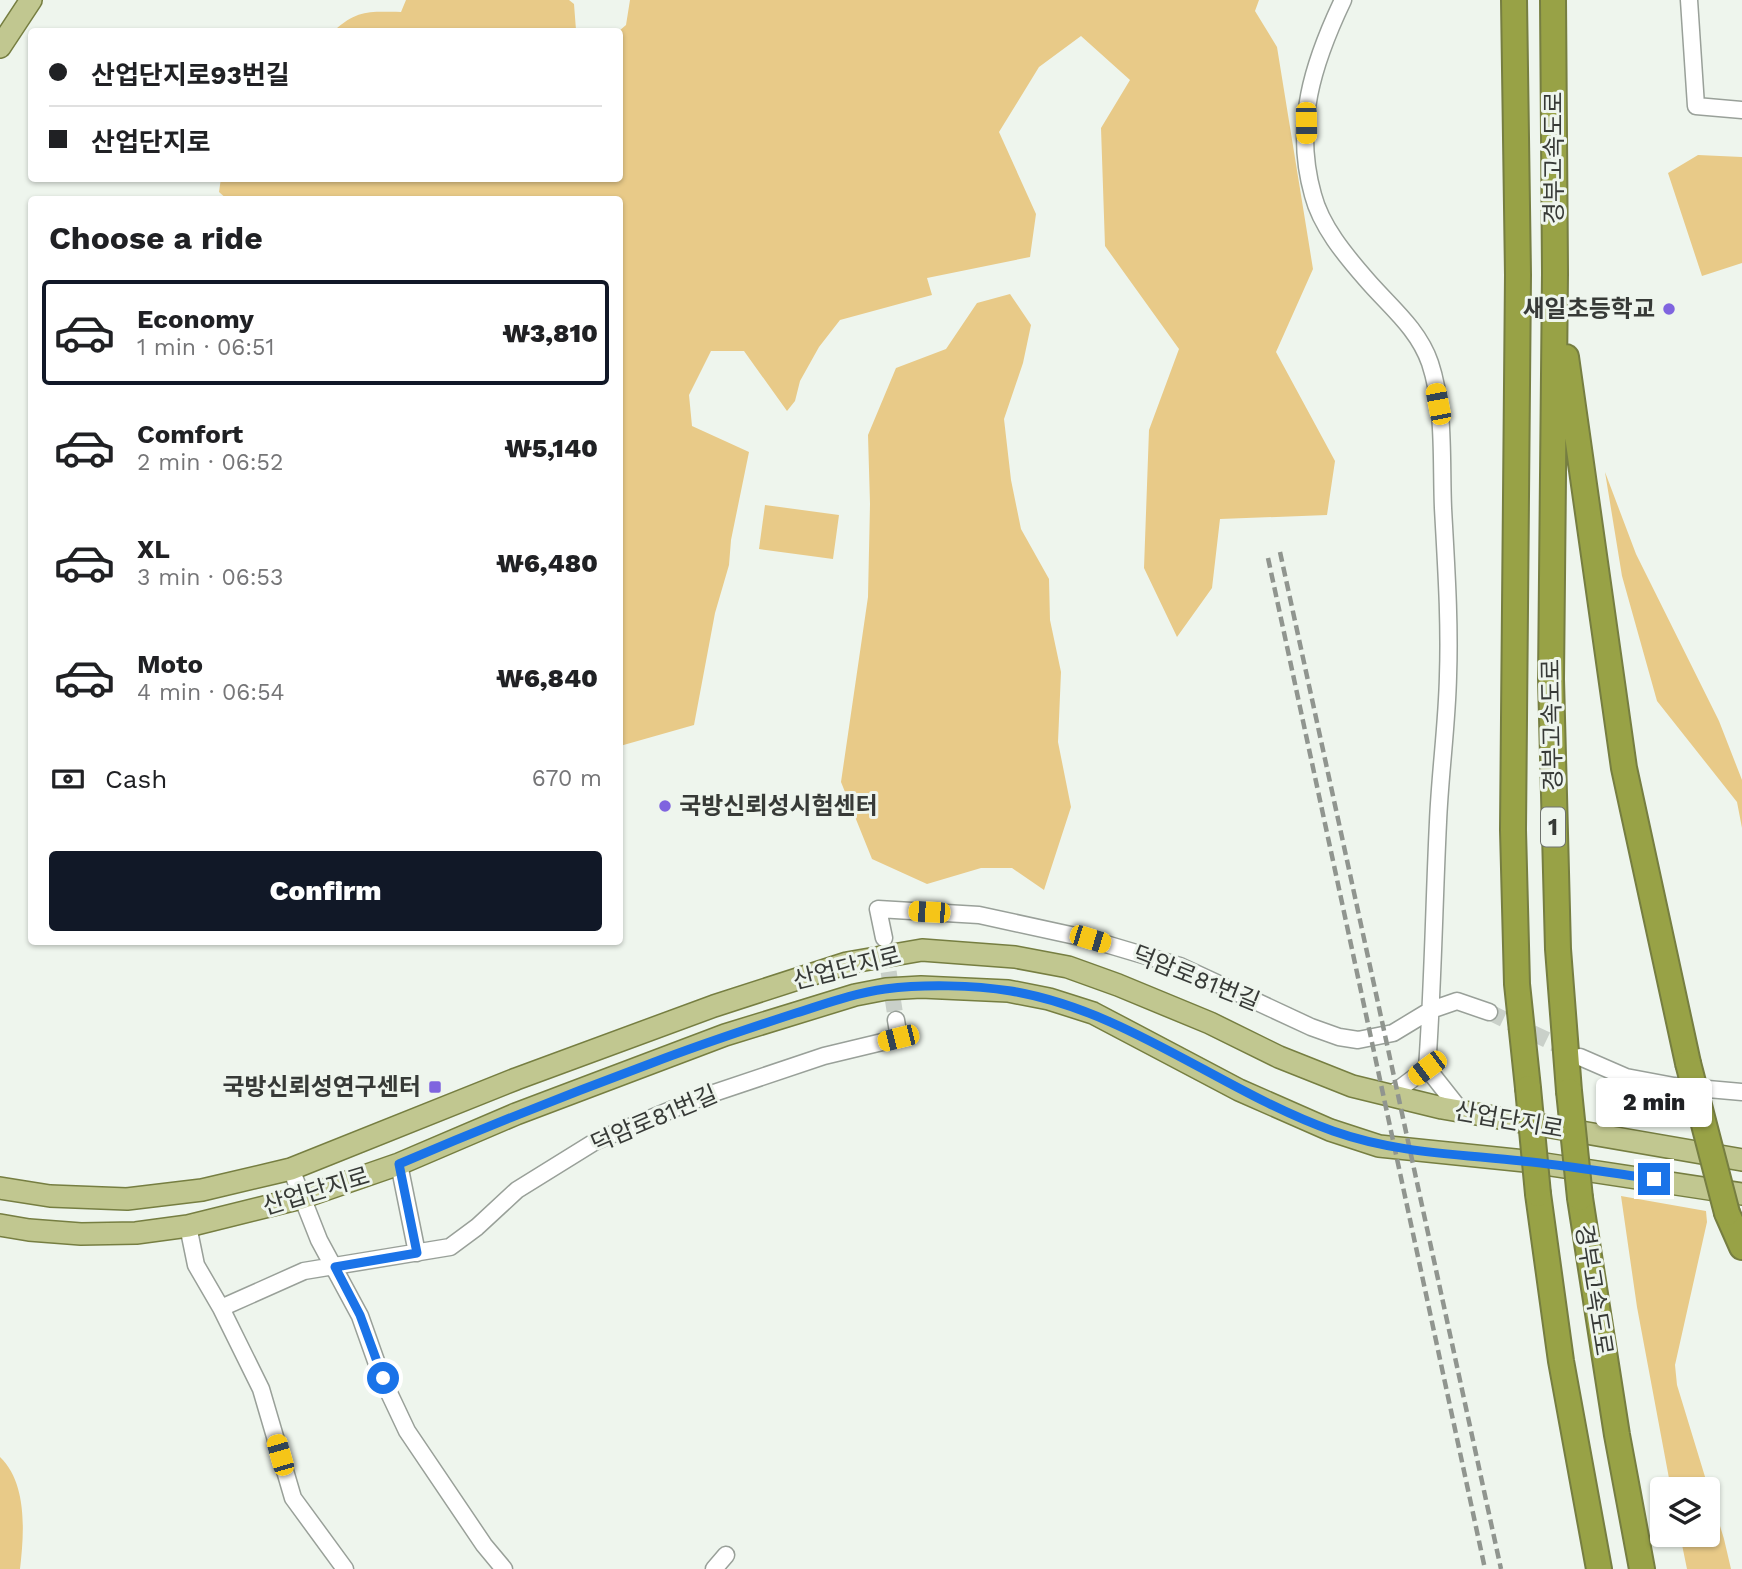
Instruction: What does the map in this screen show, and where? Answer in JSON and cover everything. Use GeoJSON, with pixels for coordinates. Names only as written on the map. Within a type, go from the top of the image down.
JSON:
{"type":"FeatureCollection","features":[{"type":"Feature","properties":{"kind":"highway","name":"경부고속도로"},"geometry":{"type":"LineString","coordinates":[[1514,0],[1518,275],[1513,831],[1517,984],[1538,1194],[1561,1361],[1599,1569]]}},
{"type":"Feature","properties":{"kind":"highway","name":"경부고속도로"},"geometry":{"type":"LineString","coordinates":[[1553,0],[1555,273],[1550,679],[1558,949],[1580,1198],[1617,1435],[1642,1569]]}},
{"type":"Feature","properties":{"kind":"highway"},"geometry":{"type":"LineString","coordinates":[[1555,273],[1624,768],[1688,1063],[1734,1204],[1742,1247]]}},
{"type":"Feature","properties":{"kind":"main road"},"geometry":{"type":"LineString","coordinates":[[0,47],[31,0]]}},
{"type":"Feature","properties":{"kind":"main road","name":"산업단지로"},"geometry":{"type":"LineString","coordinates":[[0,1188],[50,1196],[127,1199],[202,1190],[291,1170],[516,1079],[714,1006],[847,962],[922,950],[1015,957],[1068,967],[1199,1018],[1279,1057],[1352,1086],[1461,1111],[1742,1160]]}},
{"type":"Feature","properties":{"kind":"main road","name":"산업단지로"},"geometry":{"type":"LineString","coordinates":[[0,1225],[81,1234],[136,1233],[188,1226],[301,1198],[399,1164],[516,1114],[725,1035],[855,995],[921,986],[1008,991],[1049,999],[1093,1013],[1239,1090],[1330,1130],[1379,1146],[1525,1161],[1734,1204]]}},
{"type":"Feature","properties":{"kind":"street"},"geometry":{"type":"LineString","coordinates":[[1343,0],[1326,35],[1311,79],[1306,153],[1313,195],[1328,229],[1349,259],[1408,323],[1430,362],[1438,404],[1448,676],[1439,797],[1427,1068],[1461,1111]]}},
{"type":"Feature","properties":{"kind":"street"},"geometry":{"type":"LineString","coordinates":[[1689,0],[1696,106],[1742,110]]}},
{"type":"Feature","properties":{"kind":"street","name":"덕암로81번길"},"geometry":{"type":"LineString","coordinates":[[884,938],[878,909],[979,915],[1090,939],[1180,966],[1311,1027],[1339,1037],[1358,1040],[1393,1033],[1431,1010],[1457,1001],[1489,1012]]}},
{"type":"Feature","properties":{"kind":"street","name":"덕암로81번길"},"geometry":{"type":"LineString","coordinates":[[417,1253],[450,1247],[477,1227],[517,1190],[596,1141],[702,1097],[824,1056],[898,1038],[896,1020]]}},
{"type":"Feature","properties":{"kind":"street"},"geometry":{"type":"LineString","coordinates":[[1580,1057],[1626,1077],[1674,1086],[1742,1092]]}},
{"type":"Feature","properties":{"kind":"street"},"geometry":{"type":"LineString","coordinates":[[1391,1095],[1427,1068]]}},
{"type":"Feature","properties":{"kind":"street"},"geometry":{"type":"LineString","coordinates":[[220,1308],[304,1271],[417,1253],[399,1164]]}},
{"type":"Feature","properties":{"kind":"street"},"geometry":{"type":"LineString","coordinates":[[291,1170],[319,1240],[360,1315],[383,1378],[407,1431],[484,1545],[504,1569]]}},
{"type":"Feature","properties":{"kind":"street"},"geometry":{"type":"LineString","coordinates":[[188,1226],[196,1265],[261,1389],[293,1498],[345,1569]]}},
{"type":"Feature","properties":{"kind":"street"},"geometry":{"type":"LineString","coordinates":[[713,1569],[726,1555]]}},
{"type":"Feature","properties":{"kind":"shaded area"},"geometry":{"type":"Polygon","coordinates":[[[406,0],[569,0],[574,4],[576,28],[337,28],[365,13],[401,12],[406,0]]]}},
{"type":"Feature","properties":{"kind":"shaded area"},"geometry":{"type":"Polygon","coordinates":[[[630,0],[1259,0],[1255,11],[1277,47],[1313,269],[1276,352],[1335,461],[1327,515],[1220,519],[1212,588],[1177,637],[1144,568],[1149,430],[1179,349],[1105,246],[1101,128],[1130,80],[1081,36],[1039,67],[999,132],[1036,214],[1030,257],[927,278],[932,295],[840,320],[819,347],[800,381],[795,401],[787,411],[744,351],[711,351],[689,395],[692,426],[749,452],[731,540],[729,565],[715,613],[694,725],[623,745],[623,196],[224,196],[219,192],[220,182],[623,182],[622,28],[626,25],[630,0]]]}},
{"type":"Feature","properties":{"kind":"shaded area"},"geometry":{"type":"Polygon","coordinates":[[[1698,155],[1742,157],[1742,263],[1702,276],[1668,173],[1698,155]]]}},
{"type":"Feature","properties":{"kind":"shaded area"},"geometry":{"type":"Polygon","coordinates":[[[1010,294],[1031,325],[1023,363],[1004,419],[1011,480],[1021,529],[1049,579],[1050,620],[1061,672],[1058,742],[1071,807],[1044,890],[1012,868],[981,868],[927,884],[872,859],[841,782],[868,597],[868,435],[896,368],[946,349],[977,303],[1010,294]]]}},
{"type":"Feature","properties":{"kind":"shaded area"},"geometry":{"type":"Polygon","coordinates":[[[1605,472],[1636,554],[1719,721],[1742,780],[1742,828],[1737,802],[1657,701],[1622,576],[1605,472]]]}},
{"type":"Feature","properties":{"kind":"shaded area"},"geometry":{"type":"Polygon","coordinates":[[[765,505],[839,515],[833,559],[759,549],[765,505]]]}},
{"type":"Feature","properties":{"kind":"shaded area"},"geometry":{"type":"Polygon","coordinates":[[[1621,1196],[1706,1211],[1707,1222],[1675,1365],[1677,1385],[1705,1477],[1669,1477],[1637,1307],[1621,1196]]]}},
{"type":"Feature","properties":{"kind":"shaded area"},"geometry":{"type":"Polygon","coordinates":[[[0,1457],[16,1481],[20,1495],[23,1525],[20,1569],[0,1569],[0,1457]]]}},
{"type":"Feature","properties":{"kind":"shaded area"},"geometry":{"type":"Polygon","coordinates":[[[1720,1526],[1731,1569],[1687,1569],[1682,1547],[1720,1547],[1720,1526]]]}},
{"type":"Feature","properties":{"kind":"tunnel"},"geometry":{"type":"LineString","coordinates":[[885,948],[896,1020]]}},
{"type":"Feature","properties":{"kind":"tunnel"},"geometry":{"type":"LineString","coordinates":[[1489,1012],[1572,1052]]}},
{"type":"Feature","properties":{"kind":"railway"},"geometry":{"type":"LineString","coordinates":[[1280,552],[1501,1569]]}},
{"type":"Feature","properties":{"kind":"railway"},"geometry":{"type":"LineString","coordinates":[[1268,558],[1485,1569]]}},
{"type":"Feature","properties":{"kind":"place","name":"새일초등학교"},"geometry":{"type":"Point","coordinates":[1669,309]}},
{"type":"Feature","properties":{"kind":"place","name":"국방신뢰성시험센터"},"geometry":{"type":"Point","coordinates":[665,806]}},
{"type":"Feature","properties":{"kind":"place","name":"국방신뢰성연구센터"},"geometry":{"type":"Point","coordinates":[435,1087]}},
{"type":"Feature","properties":{"kind":"route"},"geometry":{"type":"LineString","coordinates":[[383,1378],[360,1315],[335,1267],[417,1253],[399,1164],[516,1114],[725,1035],[855,995],[886,989],[921,986],[1008,991],[1049,999],[1093,1013],[1239,1090],[1330,1130],[1379,1146],[1525,1161],[1654,1179]]}}]}
